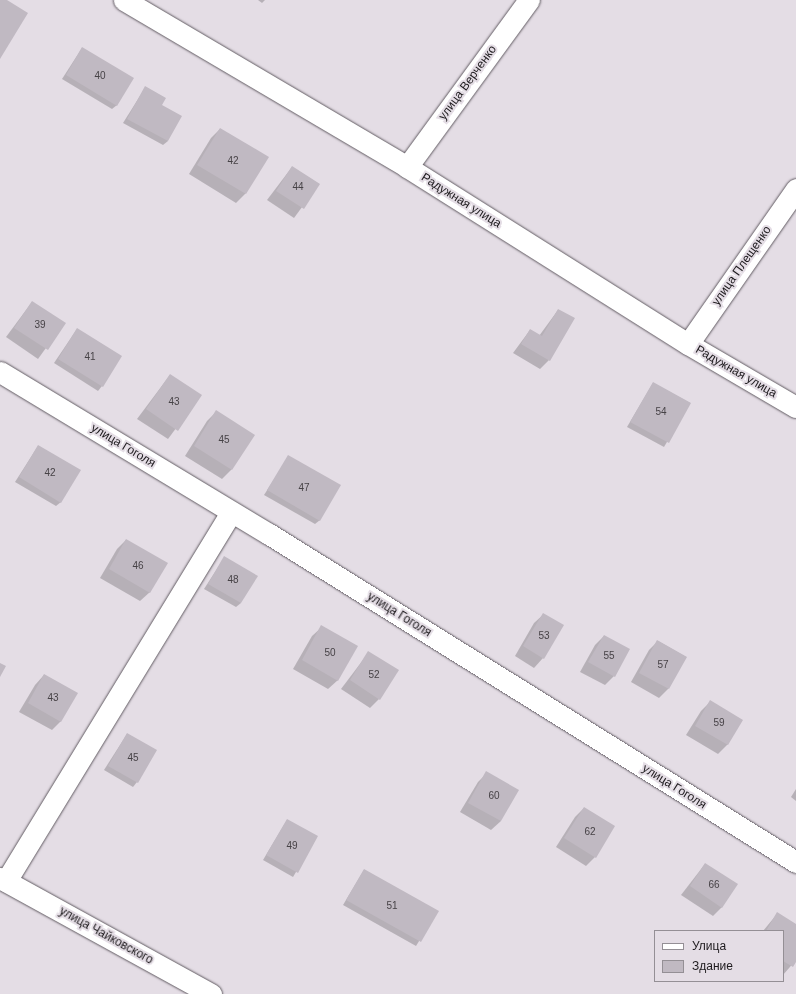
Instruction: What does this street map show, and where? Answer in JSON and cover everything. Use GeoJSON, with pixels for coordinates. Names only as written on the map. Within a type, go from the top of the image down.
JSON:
{"type":"FeatureCollection","features":[{"type":"Feature","properties":{"kind":"street","name":"улица Верченко"},"geometry":{"type":"LineString","coordinates":[[407,167],[529,0]]}},
{"type":"Feature","properties":{"kind":"street","name":"Радужная улица"},"geometry":{"type":"LineString","coordinates":[[129,1],[407,167],[688,344],[796,407]]}},
{"type":"Feature","properties":{"kind":"street","name":"улица Плещенко"},"geometry":{"type":"LineString","coordinates":[[688,344],[787,214],[796,189]]}},
{"type":"Feature","properties":{"kind":"street","name":"улица Гоголя"},"geometry":{"type":"LineString","coordinates":[[0,372],[231,512],[796,862]]}},
{"type":"Feature","properties":{"kind":"street"},"geometry":{"type":"LineString","coordinates":[[3,880],[231,512]]}},
{"type":"Feature","properties":{"kind":"street","name":"улица Чайковского"},"geometry":{"type":"LineString","coordinates":[[3,880],[211,994]]}},
{"type":"Feature","properties":{"kind":"building"},"geometry":{"type":"Polygon","coordinates":[[[0,0],[7,0],[28,13],[0,59],[0,0]]]}},
{"type":"Feature","properties":{"kind":"building"},"geometry":{"type":"Polygon","coordinates":[[[82,47],[134,78],[117,106],[66,75],[82,47]]]}},
{"type":"Feature","properties":{"kind":"building"},"geometry":{"type":"Polygon","coordinates":[[[145,86],[166,98],[162,105],[182,116],[168,141],[127,119],[145,86]]]}},
{"type":"Feature","properties":{"kind":"building"},"geometry":{"type":"Polygon","coordinates":[[[220,128],[269,157],[246,194],[197,165],[220,128]]]}},
{"type":"Feature","properties":{"kind":"building"},"geometry":{"type":"Polygon","coordinates":[[[292,166],[320,184],[304,209],[276,191],[292,166]]]}},
{"type":"Feature","properties":{"kind":"building"},"geometry":{"type":"Polygon","coordinates":[[[32,301],[66,323],[48,350],[14,328],[32,301]]]}},
{"type":"Feature","properties":{"kind":"building"},"geometry":{"type":"Polygon","coordinates":[[[558,309],[575,318],[550,361],[521,344],[530,329],[542,336],[558,309]]]}},
{"type":"Feature","properties":{"kind":"building"},"geometry":{"type":"Polygon","coordinates":[[[77,328],[122,356],[103,387],[58,359],[77,328]]]}},
{"type":"Feature","properties":{"kind":"building"},"geometry":{"type":"Polygon","coordinates":[[[170,374],[202,395],[178,431],[146,409],[170,374]]]}},
{"type":"Feature","properties":{"kind":"building"},"geometry":{"type":"Polygon","coordinates":[[[653,382],[691,403],[669,443],[630,422],[653,382]]]}},
{"type":"Feature","properties":{"kind":"building"},"geometry":{"type":"Polygon","coordinates":[[[216,410],[255,435],[232,470],[194,446],[216,410]]]}},
{"type":"Feature","properties":{"kind":"building"},"geometry":{"type":"Polygon","coordinates":[[[38,445],[81,470],[61,503],[19,477],[38,445]]]}},
{"type":"Feature","properties":{"kind":"building"},"geometry":{"type":"Polygon","coordinates":[[[288,455],[341,485],[320,521],[267,490],[288,455]]]}},
{"type":"Feature","properties":{"kind":"building"},"geometry":{"type":"Polygon","coordinates":[[[126,539],[168,563],[150,593],[109,569],[126,539]]]}},
{"type":"Feature","properties":{"kind":"building"},"geometry":{"type":"Polygon","coordinates":[[[224,556],[258,576],[241,603],[208,584],[224,556]]]}},
{"type":"Feature","properties":{"kind":"building"},"geometry":{"type":"Polygon","coordinates":[[[543,613],[564,625],[544,659],[523,646],[543,613]]]}},
{"type":"Feature","properties":{"kind":"building"},"geometry":{"type":"Polygon","coordinates":[[[321,625],[358,646],[338,681],[302,660],[321,625]]]}},
{"type":"Feature","properties":{"kind":"building"},"geometry":{"type":"Polygon","coordinates":[[[604,635],[630,649],[615,677],[588,662],[604,635]]]}},
{"type":"Feature","properties":{"kind":"building"},"geometry":{"type":"Polygon","coordinates":[[[657,640],[687,657],[669,689],[639,673],[657,640]]]}},
{"type":"Feature","properties":{"kind":"building"},"geometry":{"type":"Polygon","coordinates":[[[368,651],[399,670],[380,700],[350,680],[368,651]]]}},
{"type":"Feature","properties":{"kind":"building"},"geometry":{"type":"Polygon","coordinates":[[[0,663],[6,666],[0,677],[0,663]]]}},
{"type":"Feature","properties":{"kind":"building"},"geometry":{"type":"Polygon","coordinates":[[[44,674],[78,693],[61,722],[28,703],[44,674]]]}},
{"type":"Feature","properties":{"kind":"building"},"geometry":{"type":"Polygon","coordinates":[[[710,700],[743,720],[728,745],[695,726],[710,700]]]}},
{"type":"Feature","properties":{"kind":"building"},"geometry":{"type":"Polygon","coordinates":[[[127,733],[157,750],[138,783],[108,766],[127,733]]]}},
{"type":"Feature","properties":{"kind":"building"},"geometry":{"type":"Polygon","coordinates":[[[486,771],[519,790],[501,821],[468,803],[486,771]]]}},
{"type":"Feature","properties":{"kind":"building"},"geometry":{"type":"Polygon","coordinates":[[[584,807],[615,826],[596,858],[564,838],[584,807]]]}},
{"type":"Feature","properties":{"kind":"building"},"geometry":{"type":"Polygon","coordinates":[[[287,819],[318,836],[298,873],[266,855],[287,819]]]}},
{"type":"Feature","properties":{"kind":"building"},"geometry":{"type":"Polygon","coordinates":[[[705,863],[738,884],[722,908],[690,886],[705,863]]]}},
{"type":"Feature","properties":{"kind":"building"},"geometry":{"type":"Polygon","coordinates":[[[364,869],[439,911],[421,942],[346,900],[364,869]]]}},
{"type":"Feature","properties":{"kind":"building"},"geometry":{"type":"Polygon","coordinates":[[[777,912],[796,924],[796,962],[793,967],[784,962],[784,930],[767,930],[777,912]]]}}]}
